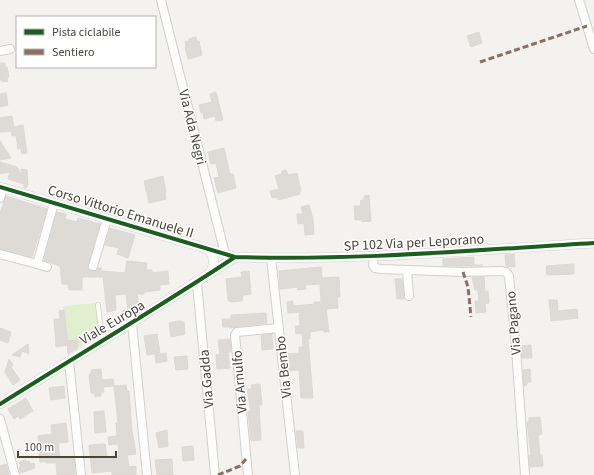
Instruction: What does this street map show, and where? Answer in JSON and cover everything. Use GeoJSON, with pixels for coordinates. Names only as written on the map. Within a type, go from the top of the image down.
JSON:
{"type":"FeatureCollection","features":[{"type":"Feature","properties":{"kind":"street","name":"Via Ada Negri"},"geometry":{"type":"LineString","coordinates":[[161,0],[224,254]]}},
{"type":"Feature","properties":{"kind":"street"},"geometry":{"type":"LineString","coordinates":[[579,0],[594,49]]}},
{"type":"Feature","properties":{"kind":"street"},"geometry":{"type":"LineString","coordinates":[[0,51],[10,49]]}},
{"type":"Feature","properties":{"kind":"street","name":"Corso Vittorio Emanuele II"},"geometry":{"type":"LineString","coordinates":[[2,188],[235,257]]}},
{"type":"Feature","properties":{"kind":"street"},"geometry":{"type":"LineString","coordinates":[[0,198],[2,188]]}},
{"type":"Feature","properties":{"kind":"street"},"geometry":{"type":"LineString","coordinates":[[37,264],[54,203]]}},
{"type":"Feature","properties":{"kind":"street"},"geometry":{"type":"LineString","coordinates":[[93,266],[107,220]]}},
{"type":"Feature","properties":{"kind":"street","name":"SP 102 Via per Leporano"},"geometry":{"type":"LineString","coordinates":[[235,257],[271,258],[374,256],[594,243]]}},
{"type":"Feature","properties":{"kind":"street"},"geometry":{"type":"LineString","coordinates":[[208,249],[213,256],[214,261],[210,274]]}},
{"type":"Feature","properties":{"kind":"street"},"geometry":{"type":"LineString","coordinates":[[0,254],[46,267]]}},
{"type":"Feature","properties":{"kind":"street","name":"Via Pagano"},"geometry":{"type":"LineString","coordinates":[[374,256],[373,264],[375,268],[464,272],[501,271],[506,272],[509,276],[515,335],[524,475]]}},
{"type":"Feature","properties":{"kind":"street","name":"Viale Europa"},"geometry":{"type":"LineString","coordinates":[[0,404],[197,283],[235,257]]}},
{"type":"Feature","properties":{"kind":"street","name":"Via Bembo"},"geometry":{"type":"LineString","coordinates":[[271,258],[295,475]]}},
{"type":"Feature","properties":{"kind":"street"},"geometry":{"type":"LineString","coordinates":[[407,270],[409,296]]}},
{"type":"Feature","properties":{"kind":"street","name":"Via Gadda"},"geometry":{"type":"LineString","coordinates":[[197,283],[215,475]]}},
{"type":"Feature","properties":{"kind":"street"},"geometry":{"type":"LineString","coordinates":[[132,323],[147,475]]}},
{"type":"Feature","properties":{"kind":"street","name":"Via Arnulfo"},"geometry":{"type":"LineString","coordinates":[[248,475],[235,335],[237,332],[279,328]]}},
{"type":"Feature","properties":{"kind":"street"},"geometry":{"type":"LineString","coordinates":[[69,361],[81,475]]}},
{"type":"Feature","properties":{"kind":"street"},"geometry":{"type":"LineString","coordinates":[[0,419],[15,475]]}},
{"type":"Feature","properties":{"kind":"lane"},"geometry":{"type":"LineString","coordinates":[[98,305],[103,341]]}},
{"type":"Feature","properties":{"kind":"green space"},"geometry":{"type":"Polygon","coordinates":[[[96,303],[99,335],[68,354],[63,306],[96,303]]]}},
{"type":"Feature","properties":{"kind":"building"},"geometry":{"type":"Polygon","coordinates":[[[479,32],[482,43],[471,47],[467,36],[479,32]]]}},
{"type":"Feature","properties":{"kind":"building"},"geometry":{"type":"Polygon","coordinates":[[[196,37],[197,41],[199,41],[202,55],[188,59],[185,42],[196,37]]]}},
{"type":"Feature","properties":{"kind":"building"},"geometry":{"type":"Polygon","coordinates":[[[0,63],[5,63],[5,67],[7,67],[9,77],[7,77],[8,81],[3,82],[0,80],[0,63]]]}},
{"type":"Feature","properties":{"kind":"building"},"geometry":{"type":"Polygon","coordinates":[[[216,92],[223,120],[216,121],[215,116],[204,119],[203,112],[201,113],[199,105],[212,102],[210,94],[216,92]]]}},
{"type":"Feature","properties":{"kind":"building"},"geometry":{"type":"Polygon","coordinates":[[[6,93],[8,105],[0,107],[0,94],[6,93]]]}},
{"type":"Feature","properties":{"kind":"building"},"geometry":{"type":"Polygon","coordinates":[[[12,116],[14,127],[23,125],[27,153],[22,154],[21,148],[18,149],[16,135],[12,136],[11,131],[0,132],[0,118],[12,116]]]}},
{"type":"Feature","properties":{"kind":"building"},"geometry":{"type":"Polygon","coordinates":[[[0,141],[11,158],[0,160],[0,141]]]}},
{"type":"Feature","properties":{"kind":"building"},"geometry":{"type":"Polygon","coordinates":[[[224,148],[230,174],[233,174],[236,188],[218,193],[214,178],[219,177],[216,163],[211,164],[208,152],[224,148]]]}},
{"type":"Feature","properties":{"kind":"building"},"geometry":{"type":"Polygon","coordinates":[[[0,162],[17,167],[22,176],[21,169],[27,170],[28,185],[26,188],[24,188],[24,184],[8,179],[10,172],[0,174],[0,162]]]}},
{"type":"Feature","properties":{"kind":"building"},"geometry":{"type":"Polygon","coordinates":[[[286,170],[288,175],[297,173],[301,191],[299,191],[300,194],[278,200],[278,197],[272,198],[270,191],[279,189],[275,176],[282,174],[282,171],[286,170]]]}},
{"type":"Feature","properties":{"kind":"building"},"geometry":{"type":"Polygon","coordinates":[[[163,176],[166,199],[149,203],[144,181],[163,176]]]}},
{"type":"Feature","properties":{"kind":"building"},"geometry":{"type":"Polygon","coordinates":[[[369,195],[371,221],[362,222],[362,220],[355,220],[354,206],[360,206],[361,200],[364,200],[364,196],[369,195]]]}},
{"type":"Feature","properties":{"kind":"building"},"geometry":{"type":"Polygon","coordinates":[[[6,196],[47,209],[32,257],[0,249],[0,213],[6,196]]]}},
{"type":"Feature","properties":{"kind":"building"},"geometry":{"type":"Polygon","coordinates":[[[309,205],[313,219],[314,234],[305,235],[304,223],[298,224],[297,214],[303,214],[301,207],[309,205]]]}},
{"type":"Feature","properties":{"kind":"building"},"geometry":{"type":"Polygon","coordinates":[[[57,212],[66,214],[65,219],[77,222],[78,218],[100,224],[87,268],[89,270],[94,271],[101,268],[101,271],[125,273],[127,261],[147,263],[146,270],[152,270],[152,273],[168,271],[169,284],[160,285],[160,290],[137,294],[139,306],[137,306],[137,309],[142,309],[123,318],[122,311],[128,310],[126,294],[115,295],[116,310],[107,312],[103,277],[82,277],[82,290],[69,290],[68,284],[62,284],[60,266],[44,260],[57,212]]]}},
{"type":"Feature","properties":{"kind":"building"},"geometry":{"type":"Polygon","coordinates":[[[110,228],[135,235],[128,258],[117,254],[119,248],[105,245],[110,228]]]}},
{"type":"Feature","properties":{"kind":"building"},"geometry":{"type":"Polygon","coordinates":[[[514,254],[515,267],[506,266],[505,255],[514,254]]]}},
{"type":"Feature","properties":{"kind":"building"},"geometry":{"type":"Polygon","coordinates":[[[474,257],[474,265],[483,266],[443,266],[443,259],[474,257]]]}},
{"type":"Feature","properties":{"kind":"building"},"geometry":{"type":"Polygon","coordinates":[[[574,264],[574,274],[547,275],[546,266],[574,264]]]}},
{"type":"Feature","properties":{"kind":"building"},"geometry":{"type":"Polygon","coordinates":[[[321,267],[322,278],[339,277],[340,297],[337,297],[338,308],[326,309],[329,332],[324,332],[323,330],[310,332],[310,339],[308,339],[313,398],[301,398],[299,370],[289,371],[287,354],[299,353],[299,347],[303,347],[302,333],[296,334],[295,326],[300,326],[299,312],[288,313],[287,302],[293,301],[293,306],[321,302],[320,284],[305,285],[306,289],[298,290],[298,287],[280,289],[279,271],[321,267]]]}},
{"type":"Feature","properties":{"kind":"building"},"geometry":{"type":"Polygon","coordinates":[[[249,271],[251,294],[243,295],[242,301],[228,301],[226,279],[242,277],[241,272],[249,271]]]}},
{"type":"Feature","properties":{"kind":"building"},"geometry":{"type":"Polygon","coordinates":[[[472,277],[484,277],[485,291],[488,291],[489,303],[485,304],[486,312],[476,313],[475,301],[479,301],[478,290],[475,290],[472,277]]]}},
{"type":"Feature","properties":{"kind":"building"},"geometry":{"type":"Polygon","coordinates":[[[395,279],[402,279],[404,299],[397,299],[395,279]]]}},
{"type":"Feature","properties":{"kind":"building"},"geometry":{"type":"Polygon","coordinates":[[[549,300],[557,300],[558,311],[577,309],[578,318],[551,321],[549,300]]]}},
{"type":"Feature","properties":{"kind":"building"},"geometry":{"type":"Polygon","coordinates":[[[64,310],[68,345],[56,347],[54,319],[60,319],[59,311],[64,310]]]}},
{"type":"Feature","properties":{"kind":"building"},"geometry":{"type":"Polygon","coordinates":[[[266,313],[267,323],[231,328],[223,327],[222,319],[231,319],[231,315],[266,313]]]}},
{"type":"Feature","properties":{"kind":"building"},"geometry":{"type":"Polygon","coordinates":[[[179,321],[184,322],[185,334],[171,337],[169,323],[179,321]]]}},
{"type":"Feature","properties":{"kind":"building"},"geometry":{"type":"Polygon","coordinates":[[[0,328],[11,332],[8,343],[0,340],[0,328]]]}},
{"type":"Feature","properties":{"kind":"building"},"geometry":{"type":"Polygon","coordinates":[[[157,334],[160,353],[147,355],[144,336],[157,334]]]}},
{"type":"Feature","properties":{"kind":"building"},"geometry":{"type":"Polygon","coordinates":[[[272,334],[273,349],[262,350],[261,335],[272,334]]]}},
{"type":"Feature","properties":{"kind":"building"},"geometry":{"type":"Polygon","coordinates":[[[230,339],[231,352],[228,352],[230,368],[217,369],[216,355],[220,354],[218,340],[230,339]]]}},
{"type":"Feature","properties":{"kind":"building"},"geometry":{"type":"Polygon","coordinates":[[[77,340],[78,348],[68,354],[67,341],[77,340]]]}},
{"type":"Feature","properties":{"kind":"building"},"geometry":{"type":"Polygon","coordinates":[[[28,344],[29,354],[22,351],[20,357],[12,355],[28,344]]]}},
{"type":"Feature","properties":{"kind":"building"},"geometry":{"type":"Polygon","coordinates":[[[531,345],[532,358],[522,358],[521,346],[531,345]]]}},
{"type":"Feature","properties":{"kind":"building"},"geometry":{"type":"Polygon","coordinates":[[[166,353],[167,361],[156,363],[155,355],[166,353]]]}},
{"type":"Feature","properties":{"kind":"building"},"geometry":{"type":"Polygon","coordinates":[[[187,356],[188,369],[176,370],[174,357],[187,356]]]}},
{"type":"Feature","properties":{"kind":"building"},"geometry":{"type":"Polygon","coordinates":[[[9,359],[13,365],[11,367],[20,380],[13,385],[5,372],[9,359]]]}},
{"type":"Feature","properties":{"kind":"building"},"geometry":{"type":"Polygon","coordinates":[[[101,369],[102,380],[113,379],[114,386],[103,387],[104,392],[101,392],[101,396],[95,397],[95,393],[91,393],[89,375],[91,374],[91,370],[101,369]]]}},
{"type":"Feature","properties":{"kind":"building"},"geometry":{"type":"Polygon","coordinates":[[[530,369],[531,382],[527,382],[527,385],[524,386],[523,370],[530,369]]]}},
{"type":"Feature","properties":{"kind":"building"},"geometry":{"type":"Polygon","coordinates":[[[260,384],[262,405],[259,405],[261,440],[251,441],[248,411],[251,411],[247,389],[252,389],[251,385],[260,384]]]}},
{"type":"Feature","properties":{"kind":"building"},"geometry":{"type":"Polygon","coordinates":[[[126,385],[127,391],[129,391],[132,431],[136,454],[127,455],[129,467],[136,466],[136,475],[112,475],[112,471],[92,473],[89,445],[105,444],[107,457],[119,456],[118,444],[109,445],[108,437],[117,436],[116,423],[118,423],[114,386],[126,385]]]}},
{"type":"Feature","properties":{"kind":"building"},"geometry":{"type":"Polygon","coordinates":[[[64,386],[65,398],[51,400],[49,388],[64,386]]]}},
{"type":"Feature","properties":{"kind":"building"},"geometry":{"type":"Polygon","coordinates":[[[26,398],[33,411],[20,419],[18,416],[14,419],[8,409],[26,398]]]}},
{"type":"Feature","properties":{"kind":"building"},"geometry":{"type":"Polygon","coordinates":[[[104,411],[106,432],[95,433],[94,412],[104,411]]]}},
{"type":"Feature","properties":{"kind":"building"},"geometry":{"type":"Polygon","coordinates":[[[540,417],[542,434],[538,435],[540,455],[542,455],[543,466],[530,467],[529,456],[531,455],[527,422],[529,422],[529,418],[540,417]]]}},
{"type":"Feature","properties":{"kind":"building"},"geometry":{"type":"Polygon","coordinates":[[[66,423],[68,442],[58,443],[60,458],[74,457],[75,475],[57,475],[56,463],[46,463],[46,461],[40,462],[38,436],[52,434],[51,425],[66,423]]]}},
{"type":"Feature","properties":{"kind":"building"},"geometry":{"type":"Polygon","coordinates":[[[167,430],[168,446],[159,448],[156,433],[167,430]]]}},
{"type":"Feature","properties":{"kind":"building"},"geometry":{"type":"Polygon","coordinates":[[[296,431],[303,431],[304,448],[298,448],[296,431]]]}},
{"type":"Feature","properties":{"kind":"building"},"geometry":{"type":"Polygon","coordinates":[[[193,446],[194,460],[183,461],[182,447],[193,446]]]}},
{"type":"Feature","properties":{"kind":"building"},"geometry":{"type":"Polygon","coordinates":[[[172,459],[173,475],[157,475],[155,460],[172,459]]]}},
{"type":"Feature","properties":{"kind":"building"},"geometry":{"type":"Polygon","coordinates":[[[26,460],[26,462],[29,461],[30,464],[34,463],[35,468],[20,473],[19,468],[21,467],[19,462],[26,460]]]}},
{"type":"Feature","properties":{"kind":"building"},"geometry":{"type":"Polygon","coordinates":[[[6,464],[9,475],[0,475],[0,466],[6,464]]]}},
{"type":"Feature","properties":{"kind":"marked path"},"geometry":{"type":"LineString","coordinates":[[480,62],[587,26]]}},
{"type":"Feature","properties":{"kind":"marked path"},"geometry":{"type":"LineString","coordinates":[[463,272],[468,287],[471,317]]}},
{"type":"Feature","properties":{"kind":"marked path"},"geometry":{"type":"LineString","coordinates":[[218,475],[240,466],[246,459]]}},
{"type":"Feature","properties":{"kind":"cycle path"},"geometry":{"type":"LineString","coordinates":[[0,187],[235,257],[280,258],[370,256],[460,252],[594,243]]}},
{"type":"Feature","properties":{"kind":"cycle path"},"geometry":{"type":"LineString","coordinates":[[0,404],[235,257]]}}]}
